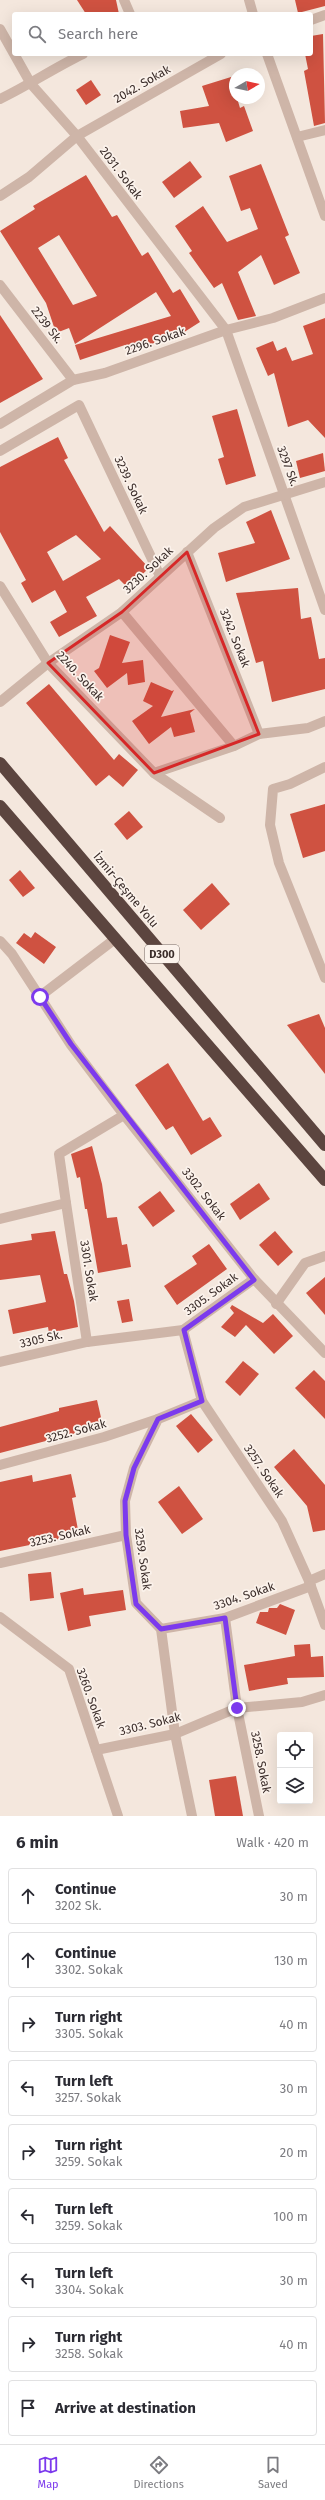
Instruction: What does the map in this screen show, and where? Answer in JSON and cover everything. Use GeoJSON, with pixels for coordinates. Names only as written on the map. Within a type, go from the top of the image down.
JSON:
{"type":"FeatureCollection","features":[{"type":"Feature","properties":{"kind":"highway","name":"İzmir-Çeşme Yolu"},"geometry":{"type":"LineString","coordinates":[[0,763],[325,1145]]}},
{"type":"Feature","properties":{"kind":"highway","name":"D300"},"geometry":{"type":"LineString","coordinates":[[0,806],[325,1180]]}},
{"type":"Feature","properties":{"kind":"street"},"geometry":{"type":"LineString","coordinates":[[124,0],[129,12]]}},
{"type":"Feature","properties":{"kind":"street"},"geometry":{"type":"LineString","coordinates":[[249,0],[252,12]]}},
{"type":"Feature","properties":{"kind":"street"},"geometry":{"type":"LineString","coordinates":[[313,19],[325,15]]}},
{"type":"Feature","properties":{"kind":"street","name":"2031. Sokak"},"geometry":{"type":"LineString","coordinates":[[0,29],[12,50]]}},
{"type":"Feature","properties":{"kind":"street","name":"2031. Sokak"},"geometry":{"type":"LineString","coordinates":[[15,56],[31,84],[77,136],[226,330]]}},
{"type":"Feature","properties":{"kind":"street"},"geometry":{"type":"LineString","coordinates":[[0,99],[31,84],[55,67],[79,56]]}},
{"type":"Feature","properties":{"kind":"street","name":"2042. Sokak"},"geometry":{"type":"LineString","coordinates":[[0,196],[29,177],[77,136],[217,56]]}},
{"type":"Feature","properties":{"kind":"street"},"geometry":{"type":"LineString","coordinates":[[268,56],[325,216]]}},
{"type":"Feature","properties":{"kind":"street"},"geometry":{"type":"LineString","coordinates":[[297,137],[325,130]]}},
{"type":"Feature","properties":{"kind":"street","name":"2239 Sk."},"geometry":{"type":"LineString","coordinates":[[0,285],[73,380]]}},
{"type":"Feature","properties":{"kind":"street","name":"2296. Sokak"},"geometry":{"type":"LineString","coordinates":[[0,424],[73,380],[105,373],[226,330],[273,318],[325,298]]}},
{"type":"Feature","properties":{"kind":"street","name":"3297 Sk."},"geometry":{"type":"LineString","coordinates":[[226,330],[325,610]]}},
{"type":"Feature","properties":{"kind":"street","name":"3239. Sokak"},"geometry":{"type":"LineString","coordinates":[[0,451],[79,405],[160,576]]}},
{"type":"Feature","properties":{"kind":"street","name":"3230. Sokak"},"geometry":{"type":"LineString","coordinates":[[0,702],[48,663],[122,612],[214,528],[244,507],[325,482]]}},
{"type":"Feature","properties":{"kind":"street","name":"3242. Sokak"},"geometry":{"type":"LineString","coordinates":[[187,552],[259,734]]}},
{"type":"Feature","properties":{"kind":"street","name":"2240. Sokak"},"geometry":{"type":"LineString","coordinates":[[0,586],[48,663],[154,773],[220,818]]}},
{"type":"Feature","properties":{"kind":"street"},"geometry":{"type":"LineString","coordinates":[[122,612],[234,746]]}},
{"type":"Feature","properties":{"kind":"street"},"geometry":{"type":"LineString","coordinates":[[154,773],[234,746],[259,734],[308,728],[325,721]]}},
{"type":"Feature","properties":{"kind":"street"},"geometry":{"type":"LineString","coordinates":[[325,767],[290,784],[273,789],[270,825],[279,863],[325,978]]}},
{"type":"Feature","properties":{"kind":"street"},"geometry":{"type":"LineString","coordinates":[[40,997],[115,939]]}},
{"type":"Feature","properties":{"kind":"street","name":"3302. Sokak"},"geometry":{"type":"LineString","coordinates":[[0,941],[12,954],[71,1044],[254,1280],[325,1353]]}},
{"type":"Feature","properties":{"kind":"street","name":"3301. Sokak"},"geometry":{"type":"LineString","coordinates":[[87,1342],[59,1154],[124,1114]]}},
{"type":"Feature","properties":{"kind":"street"},"geometry":{"type":"LineString","coordinates":[[0,1219],[66,1203]]}},
{"type":"Feature","properties":{"kind":"street"},"geometry":{"type":"LineString","coordinates":[[276,1304],[305,1263],[325,1256]]}},
{"type":"Feature","properties":{"kind":"street","name":"3305. Sokak"},"geometry":{"type":"LineString","coordinates":[[184,1330],[254,1280]]}},
{"type":"Feature","properties":{"kind":"street","name":"3305 Sk."},"geometry":{"type":"LineString","coordinates":[[0,1362],[87,1342],[184,1330]]}},
{"type":"Feature","properties":{"kind":"street","name":"3257. Sokak"},"geometry":{"type":"LineString","coordinates":[[184,1330],[202,1401],[282,1521],[310,1583],[325,1625]]}},
{"type":"Feature","properties":{"kind":"street"},"geometry":{"type":"LineString","coordinates":[[158,1419],[202,1401]]}},
{"type":"Feature","properties":{"kind":"street","name":"3252. Sokak"},"geometry":{"type":"LineString","coordinates":[[0,1464],[104,1437],[158,1419]]}},
{"type":"Feature","properties":{"kind":"street","name":"3259. Sokak"},"geometry":{"type":"LineString","coordinates":[[158,1419],[134,1468],[125,1501],[126,1535],[136,1604],[161,1629]]}},
{"type":"Feature","properties":{"kind":"street","name":"3253. Sokak"},"geometry":{"type":"LineString","coordinates":[[0,1563],[126,1535]]}},
{"type":"Feature","properties":{"kind":"street","name":"3304. Sokak"},"geometry":{"type":"LineString","coordinates":[[161,1629],[225,1618],[310,1583],[325,1574]]}},
{"type":"Feature","properties":{"kind":"street","name":"3260. Sokak"},"geometry":{"type":"LineString","coordinates":[[0,1617],[69,1669],[118,1816]]}},
{"type":"Feature","properties":{"kind":"street","name":"3258. Sokak"},"geometry":{"type":"LineString","coordinates":[[225,1618],[237,1708],[259,1816]]}},
{"type":"Feature","properties":{"kind":"street"},"geometry":{"type":"LineString","coordinates":[[161,1629],[175,1734],[192,1816]]}},
{"type":"Feature","properties":{"kind":"street","name":"3303. Sokak"},"geometry":{"type":"LineString","coordinates":[[96,1750],[175,1734],[237,1708],[302,1702],[325,1695]]}},
{"type":"Feature","properties":{"kind":"highlighted area"},"geometry":{"type":"Polygon","coordinates":[[[187,552],[259,734],[154,773],[48,663],[122,612],[187,552]]]}},
{"type":"Feature","properties":{"kind":"building"},"geometry":{"type":"Polygon","coordinates":[[[77,0],[116,0],[119,12],[85,12],[77,0]]]}},
{"type":"Feature","properties":{"kind":"building"},"geometry":{"type":"Polygon","coordinates":[[[295,0],[325,0],[325,6],[298,12],[295,0]]]}},
{"type":"Feature","properties":{"kind":"building"},"geometry":{"type":"Polygon","coordinates":[[[323,34],[325,123],[314,126],[304,71],[308,69],[305,56],[313,56],[313,36],[323,34]]]}},
{"type":"Feature","properties":{"kind":"building"},"geometry":{"type":"Polygon","coordinates":[[[229,78],[229,104],[239,104],[240,108],[244,106],[253,131],[226,142],[219,123],[183,128],[180,111],[209,106],[202,86],[229,78]]]}},
{"type":"Feature","properties":{"kind":"building"},"geometry":{"type":"Polygon","coordinates":[[[91,80],[101,95],[86,105],[76,90],[91,80]]]}},
{"type":"Feature","properties":{"kind":"building"},"geometry":{"type":"Polygon","coordinates":[[[190,161],[202,177],[174,198],[162,182],[190,161]]]}},
{"type":"Feature","properties":{"kind":"building"},"geometry":{"type":"Polygon","coordinates":[[[261,164],[289,235],[285,237],[300,273],[274,285],[261,255],[238,272],[256,316],[238,320],[222,283],[214,288],[189,253],[192,251],[175,226],[203,206],[227,242],[258,229],[250,208],[241,211],[229,176],[261,164]]]}},
{"type":"Feature","properties":{"kind":"building"},"geometry":{"type":"Polygon","coordinates":[[[86,175],[112,217],[117,215],[142,256],[148,252],[173,293],[180,289],[200,322],[178,336],[127,351],[125,345],[80,360],[75,345],[171,316],[156,292],[75,344],[69,328],[56,333],[46,303],[0,231],[35,209],[33,206],[86,175]],[[59,235],[38,248],[73,305],[97,296],[59,235]]]}},
{"type":"Feature","properties":{"kind":"building"},"geometry":{"type":"Polygon","coordinates":[[[0,315],[43,379],[0,403],[0,315]]]}},
{"type":"Feature","properties":{"kind":"building"},"geometry":{"type":"Polygon","coordinates":[[[325,318],[325,438],[308,420],[288,427],[274,373],[268,376],[256,348],[273,341],[277,351],[286,347],[292,361],[313,354],[303,326],[325,318]]]}},
{"type":"Feature","properties":{"kind":"building"},"geometry":{"type":"Polygon","coordinates":[[[237,409],[256,476],[226,485],[218,459],[224,457],[212,416],[237,409]]]}},
{"type":"Feature","properties":{"kind":"building"},"geometry":{"type":"Polygon","coordinates":[[[58,437],[68,458],[64,460],[104,532],[110,526],[149,568],[128,588],[119,579],[86,597],[97,616],[59,637],[50,622],[67,612],[55,590],[32,603],[21,583],[26,580],[0,532],[0,467],[58,437]],[[76,535],[47,552],[63,581],[101,559],[76,535]]]}},
{"type":"Feature","properties":{"kind":"building"},"geometry":{"type":"Polygon","coordinates":[[[323,453],[325,471],[300,478],[296,461],[323,453]]]}},
{"type":"Feature","properties":{"kind":"building"},"geometry":{"type":"Polygon","coordinates":[[[271,510],[290,559],[226,582],[218,553],[255,543],[246,522],[271,510]]]}},
{"type":"Feature","properties":{"kind":"building"},"geometry":{"type":"Polygon","coordinates":[[[298,588],[301,619],[311,617],[319,659],[325,658],[325,689],[272,702],[263,661],[256,663],[236,593],[298,588]]]}},
{"type":"Feature","properties":{"kind":"building"},"geometry":{"type":"Polygon","coordinates":[[[110,635],[130,642],[122,663],[143,660],[145,682],[128,685],[127,673],[107,688],[94,671],[99,668],[110,635]]]}},
{"type":"Feature","properties":{"kind":"building"},"geometry":{"type":"Polygon","coordinates":[[[151,682],[172,691],[174,690],[161,717],[195,709],[190,713],[195,732],[174,737],[171,727],[149,744],[132,721],[153,706],[143,701],[151,682]]]}},
{"type":"Feature","properties":{"kind":"building"},"geometry":{"type":"Polygon","coordinates":[[[49,684],[114,760],[119,754],[138,770],[123,787],[109,775],[96,786],[26,703],[49,684]]]}},
{"type":"Feature","properties":{"kind":"building"},"geometry":{"type":"Polygon","coordinates":[[[325,804],[325,851],[303,858],[290,814],[325,804]]]}},
{"type":"Feature","properties":{"kind":"building"},"geometry":{"type":"Polygon","coordinates":[[[129,811],[143,827],[127,840],[114,824],[129,811]]]}},
{"type":"Feature","properties":{"kind":"building"},"geometry":{"type":"Polygon","coordinates":[[[20,870],[35,888],[23,897],[9,880],[20,870]]]}},
{"type":"Feature","properties":{"kind":"building"},"geometry":{"type":"Polygon","coordinates":[[[212,883],[230,904],[201,930],[183,910],[212,883]]]}},
{"type":"Feature","properties":{"kind":"building"},"geometry":{"type":"Polygon","coordinates":[[[35,932],[56,947],[44,964],[16,943],[24,933],[31,938],[35,932]]]}},
{"type":"Feature","properties":{"kind":"building"},"geometry":{"type":"Polygon","coordinates":[[[319,1014],[325,1028],[325,1074],[287,1025],[319,1014]]]}},
{"type":"Feature","properties":{"kind":"building"},"geometry":{"type":"Polygon","coordinates":[[[168,1063],[203,1121],[210,1117],[222,1136],[191,1155],[173,1126],[166,1130],[135,1085],[168,1063]]]}},
{"type":"Feature","properties":{"kind":"building"},"geometry":{"type":"Polygon","coordinates":[[[92,1146],[102,1184],[107,1218],[117,1217],[122,1245],[127,1244],[131,1267],[98,1273],[80,1177],[77,1178],[71,1154],[92,1146]]]}},
{"type":"Feature","properties":{"kind":"building"},"geometry":{"type":"Polygon","coordinates":[[[259,1183],[270,1199],[240,1220],[230,1204],[259,1183]]]}},
{"type":"Feature","properties":{"kind":"building"},"geometry":{"type":"Polygon","coordinates":[[[160,1191],[175,1211],[153,1227],[138,1207],[160,1191]]]}},
{"type":"Feature","properties":{"kind":"building"},"geometry":{"type":"Polygon","coordinates":[[[55,1231],[64,1274],[67,1274],[74,1301],[78,1327],[49,1333],[48,1327],[13,1334],[8,1310],[46,1302],[40,1275],[0,1280],[0,1245],[32,1240],[31,1234],[55,1231]]]}},
{"type":"Feature","properties":{"kind":"building"},"geometry":{"type":"Polygon","coordinates":[[[275,1231],[293,1252],[278,1266],[259,1245],[275,1231]]]}},
{"type":"Feature","properties":{"kind":"building"},"geometry":{"type":"Polygon","coordinates":[[[209,1244],[227,1269],[177,1305],[164,1286],[197,1264],[192,1256],[209,1244]]]}},
{"type":"Feature","properties":{"kind":"building"},"geometry":{"type":"Polygon","coordinates":[[[325,1277],[325,1315],[306,1293],[325,1277]]]}},
{"type":"Feature","properties":{"kind":"building"},"geometry":{"type":"Polygon","coordinates":[[[129,1299],[133,1321],[122,1323],[117,1301],[129,1299]]]}},
{"type":"Feature","properties":{"kind":"building"},"geometry":{"type":"Polygon","coordinates":[[[232,1305],[263,1323],[273,1314],[293,1336],[274,1354],[246,1325],[235,1337],[221,1327],[234,1313],[230,1308],[232,1305]]]}},
{"type":"Feature","properties":{"kind":"building"},"geometry":{"type":"Polygon","coordinates":[[[243,1361],[259,1374],[240,1396],[225,1382],[243,1361]]]}},
{"type":"Feature","properties":{"kind":"building"},"geometry":{"type":"Polygon","coordinates":[[[314,1370],[325,1381],[325,1419],[295,1388],[314,1370]]]}},
{"type":"Feature","properties":{"kind":"building"},"geometry":{"type":"Polygon","coordinates":[[[97,1400],[103,1426],[0,1453],[0,1427],[59,1411],[59,1408],[97,1400]]]}},
{"type":"Feature","properties":{"kind":"building"},"geometry":{"type":"Polygon","coordinates":[[[191,1414],[213,1440],[198,1453],[176,1426],[191,1414]]]}},
{"type":"Feature","properties":{"kind":"building"},"geometry":{"type":"Polygon","coordinates":[[[294,1449],[325,1485],[325,1530],[313,1532],[307,1506],[274,1467],[294,1449]]]}},
{"type":"Feature","properties":{"kind":"building"},"geometry":{"type":"Polygon","coordinates":[[[71,1474],[76,1497],[72,1498],[79,1535],[0,1551],[0,1482],[32,1475],[33,1482],[71,1474]]]}},
{"type":"Feature","properties":{"kind":"building"},"geometry":{"type":"Polygon","coordinates":[[[179,1486],[203,1519],[182,1534],[158,1502],[179,1486]]]}},
{"type":"Feature","properties":{"kind":"building"},"geometry":{"type":"Polygon","coordinates":[[[51,1572],[54,1598],[30,1601],[28,1574],[51,1572]]]}},
{"type":"Feature","properties":{"kind":"building"},"geometry":{"type":"Polygon","coordinates":[[[83,1588],[84,1595],[123,1590],[126,1610],[89,1616],[91,1626],[68,1631],[60,1593],[83,1588]]]}},
{"type":"Feature","properties":{"kind":"building"},"geometry":{"type":"Polygon","coordinates":[[[280,1604],[295,1610],[286,1635],[256,1623],[260,1612],[268,1612],[269,1608],[277,1608],[280,1604]]]}},
{"type":"Feature","properties":{"kind":"building"},"geometry":{"type":"Polygon","coordinates":[[[310,1644],[311,1657],[323,1656],[324,1677],[287,1678],[288,1684],[249,1691],[244,1665],[295,1656],[294,1645],[310,1644]]]}},
{"type":"Feature","properties":{"kind":"building"},"geometry":{"type":"Polygon","coordinates":[[[236,1776],[243,1816],[215,1816],[209,1780],[236,1776]]]}},
{"type":"Feature","properties":{"kind":"route"},"geometry":{"type":"LineString","coordinates":[[40,997],[71,1044],[254,1280],[184,1330],[202,1401],[158,1419],[134,1468],[125,1501],[126,1535],[136,1604],[161,1629],[225,1618],[237,1708]]}}]}
